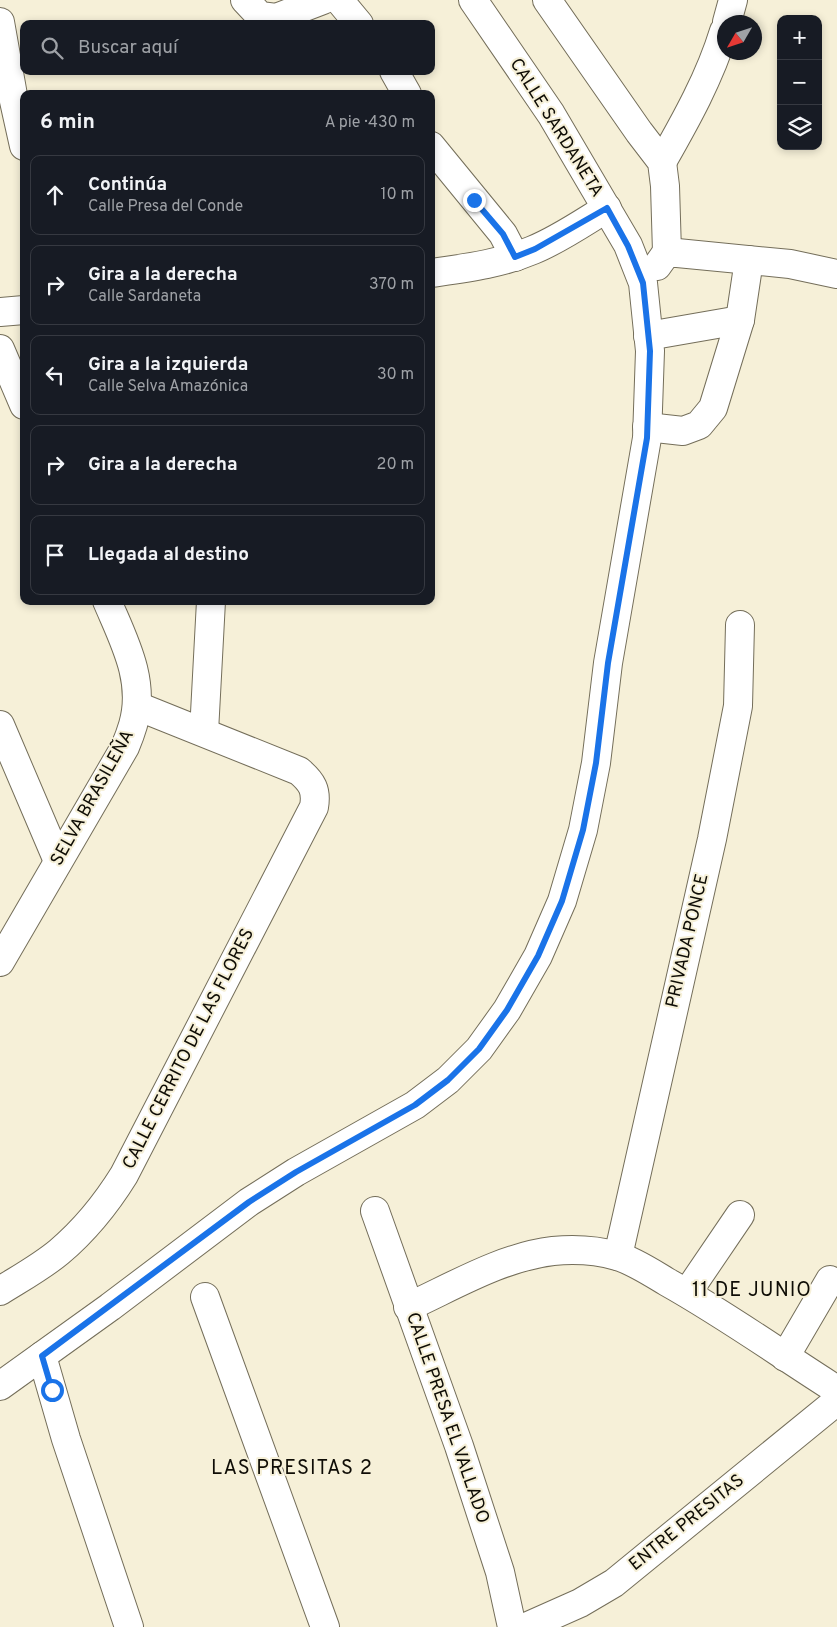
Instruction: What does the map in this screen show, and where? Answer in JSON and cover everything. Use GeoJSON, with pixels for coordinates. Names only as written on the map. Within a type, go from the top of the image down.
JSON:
{"type":"FeatureCollection","features":[{"type":"Feature","properties":{"kind":"street"},"geometry":{"type":"LineString","coordinates":[[245,0],[260,16],[276,18],[322,0]]}},
{"type":"Feature","properties":{"kind":"street"},"geometry":{"type":"LineString","coordinates":[[339,0],[356,20]]}},
{"type":"Feature","properties":{"kind":"street","name":"CALLE SARDANETA"},"geometry":{"type":"LineString","coordinates":[[0,1386],[249,1202],[296,1172],[415,1105],[448,1080],[479,1049],[507,1010],[538,956],[562,901],[583,830],[596,763],[608,663],[647,438],[650,351],[643,283],[628,246],[551,114],[473,0]]}},
{"type":"Feature","properties":{"kind":"street"},"geometry":{"type":"LineString","coordinates":[[547,0],[662,162],[666,186],[667,252],[643,283]]}},
{"type":"Feature","properties":{"kind":"street"},"geometry":{"type":"LineString","coordinates":[[729,15],[733,0]]}},
{"type":"Feature","properties":{"kind":"street"},"geometry":{"type":"LineString","coordinates":[[0,22],[20,128]]}},
{"type":"Feature","properties":{"kind":"street"},"geometry":{"type":"LineString","coordinates":[[662,162],[688,118],[717,49]]}},
{"type":"Feature","properties":{"kind":"street"},"geometry":{"type":"LineString","coordinates":[[396,75],[405,90]]}},
{"type":"Feature","properties":{"kind":"street"},"geometry":{"type":"LineString","coordinates":[[435,151],[503,234],[525,253]]}},
{"type":"Feature","properties":{"kind":"street"},"geometry":{"type":"LineString","coordinates":[[435,272],[482,266],[525,253],[607,208]]}},
{"type":"Feature","properties":{"kind":"street"},"geometry":{"type":"LineString","coordinates":[[667,252],[790,264],[837,274]]}},
{"type":"Feature","properties":{"kind":"street"},"geometry":{"type":"LineString","coordinates":[[648,427],[683,432],[699,425],[713,408],[740,320],[749,260]]}},
{"type":"Feature","properties":{"kind":"street"},"geometry":{"type":"LineString","coordinates":[[0,312],[20,310]]}},
{"type":"Feature","properties":{"kind":"street"},"geometry":{"type":"LineString","coordinates":[[648,336],[740,320]]}},
{"type":"Feature","properties":{"kind":"street"},"geometry":{"type":"LineString","coordinates":[[0,349],[20,396]]}},
{"type":"Feature","properties":{"kind":"street"},"geometry":{"type":"LineString","coordinates":[[109,605],[130,655],[137,681],[137,706]]}},
{"type":"Feature","properties":{"kind":"street"},"geometry":{"type":"LineString","coordinates":[[204,732],[211,605]]}},
{"type":"Feature","properties":{"kind":"street","name":"PRIVADA PONCE"},"geometry":{"type":"LineString","coordinates":[[618,1256],[712,839],[738,706],[740,624]]}},
{"type":"Feature","properties":{"kind":"street","name":"SELVA BRASILEÑA"},"geometry":{"type":"LineString","coordinates":[[0,962],[125,747],[137,706],[299,772]]}},
{"type":"Feature","properties":{"kind":"street"},"geometry":{"type":"LineString","coordinates":[[0,725],[58,861]]}},
{"type":"Feature","properties":{"kind":"street","name":"CALLE CERRITO DE LAS FLORES"},"geometry":{"type":"LineString","coordinates":[[0,1291],[57,1254],[82,1231],[106,1204],[124,1175],[314,807],[316,796],[314,788],[309,780],[299,772]]}},
{"type":"Feature","properties":{"kind":"street","name":"CALLE PRESA EL VALLADO"},"geometry":{"type":"LineString","coordinates":[[375,1211],[459,1446],[500,1572],[512,1627]]}},
{"type":"Feature","properties":{"kind":"street"},"geometry":{"type":"LineString","coordinates":[[687,1293],[740,1216]]}},
{"type":"Feature","properties":{"kind":"street"},"geometry":{"type":"LineString","coordinates":[[408,1307],[490,1269],[522,1258],[552,1252],[589,1250],[618,1256],[687,1293],[837,1390]]}},
{"type":"Feature","properties":{"kind":"street"},"geometry":{"type":"LineString","coordinates":[[785,1357],[830,1280]]}},
{"type":"Feature","properties":{"kind":"street"},"geometry":{"type":"LineString","coordinates":[[205,1297],[325,1627]]}},
{"type":"Feature","properties":{"kind":"street"},"geometry":{"type":"LineString","coordinates":[[42,1356],[66,1439],[129,1627]]}},
{"type":"Feature","properties":{"kind":"street","name":"ENTRE PRESITAS"},"geometry":{"type":"LineString","coordinates":[[526,1627],[580,1603],[614,1583],[837,1401]]}},
{"type":"Feature","properties":{"kind":"district","name":"11 DE JUNIO"},"geometry":{"type":"Point","coordinates":[752,1291]}},
{"type":"Feature","properties":{"kind":"district","name":"LAS PRESITAS 2"},"geometry":{"type":"Point","coordinates":[292,1469]}},
{"type":"Feature","properties":{"kind":"route"},"geometry":{"type":"LineString","coordinates":[[52,1390],[42,1356],[249,1202],[296,1172],[415,1105],[448,1080],[479,1049],[507,1010],[538,956],[562,901],[583,830],[596,763],[608,663],[647,438],[650,351],[643,283],[628,246],[607,208],[535,249],[515,257],[503,234],[474,200]]}}]}
